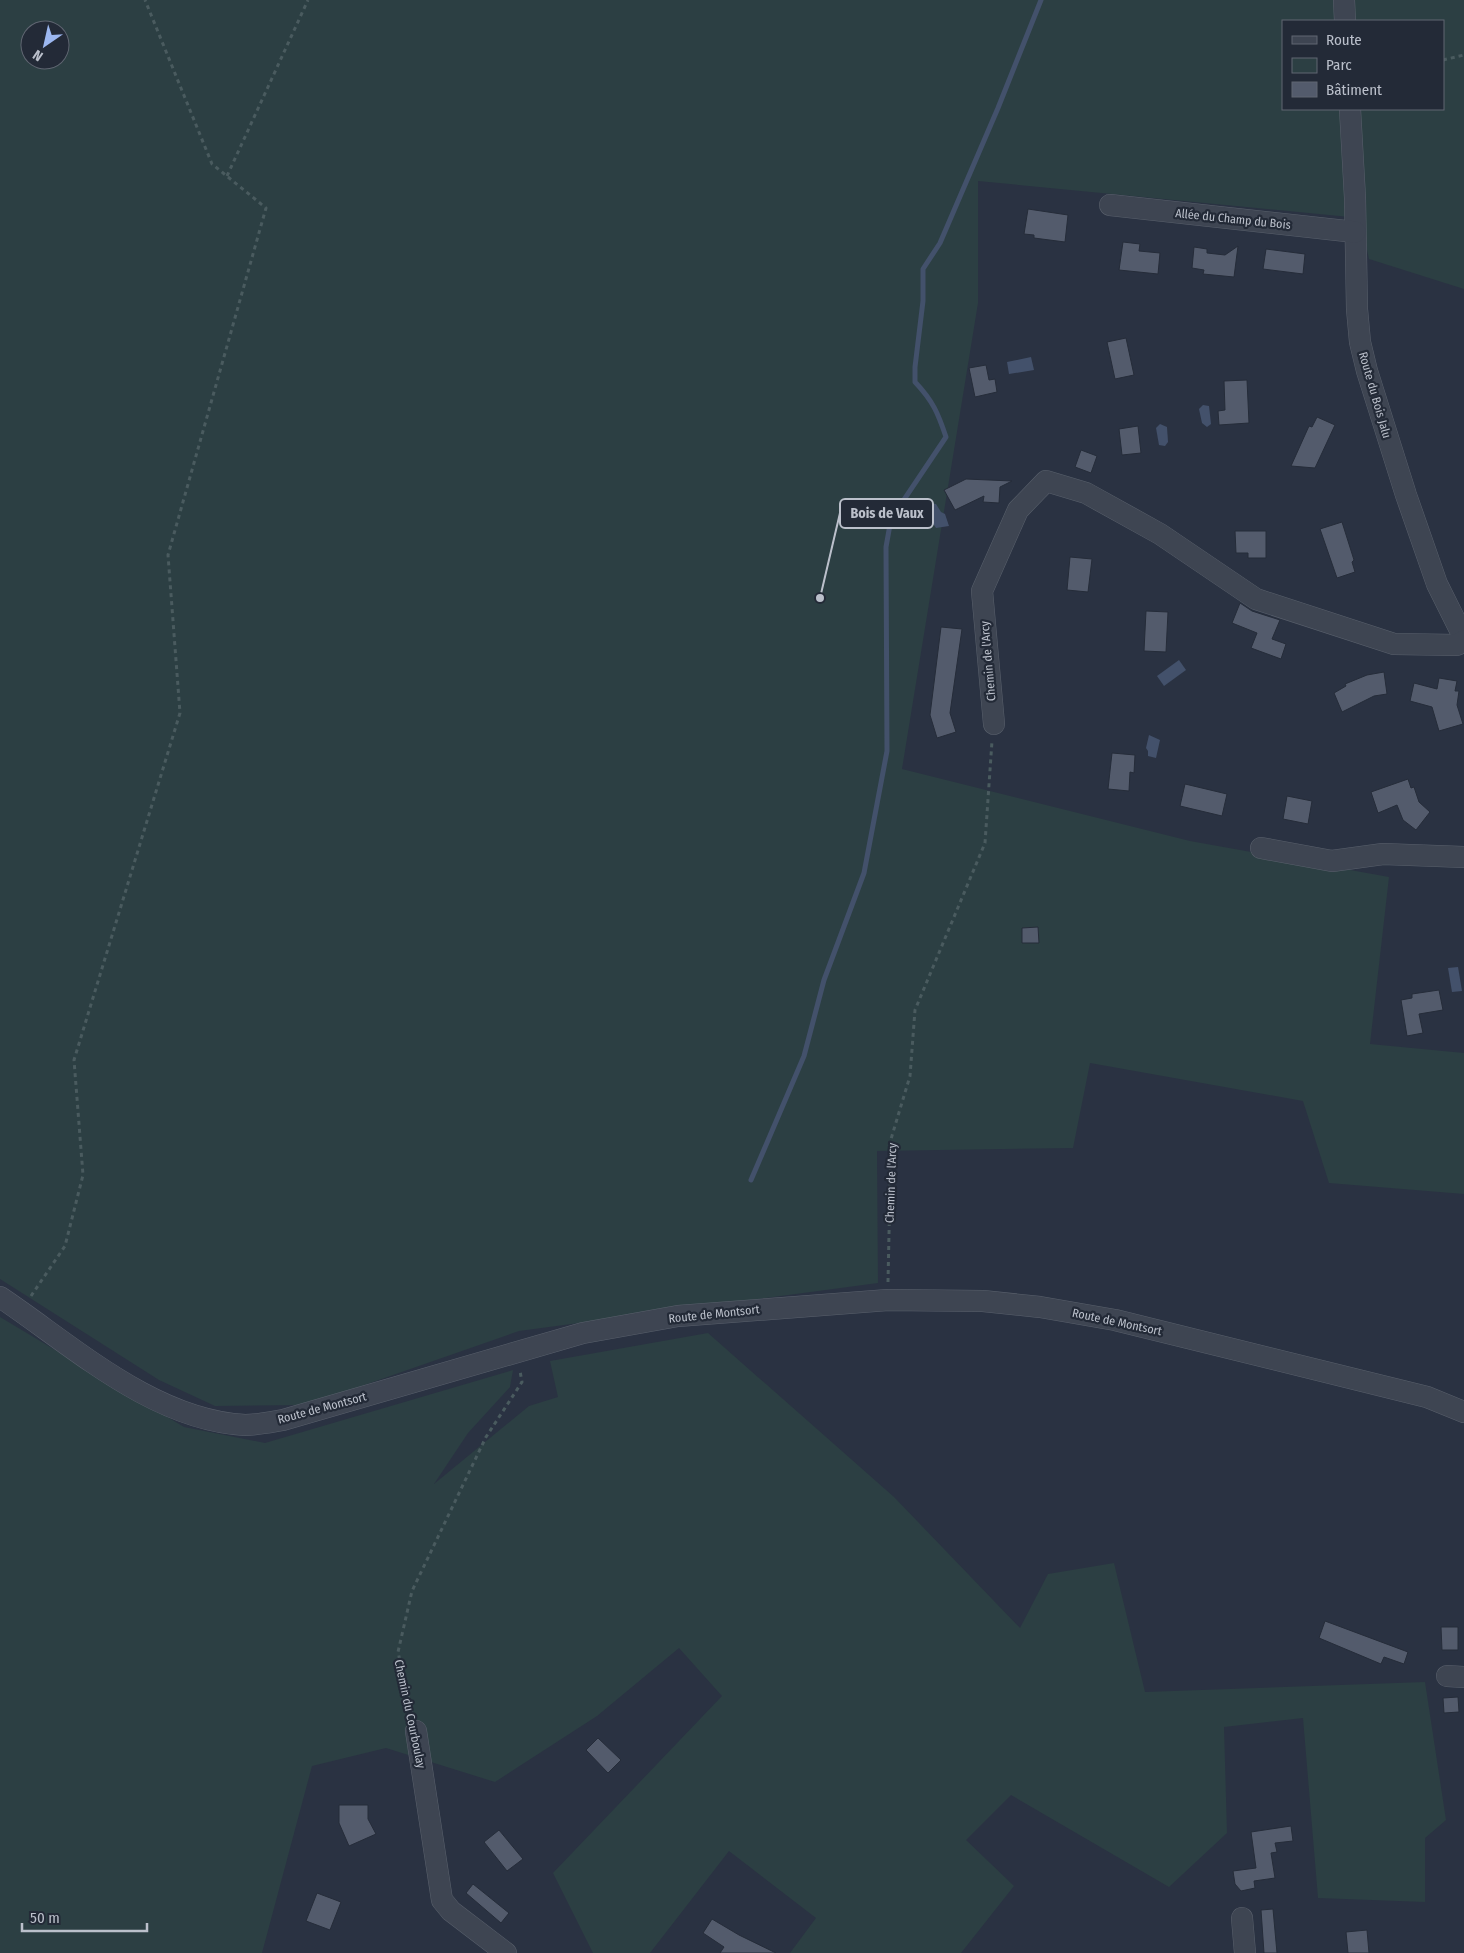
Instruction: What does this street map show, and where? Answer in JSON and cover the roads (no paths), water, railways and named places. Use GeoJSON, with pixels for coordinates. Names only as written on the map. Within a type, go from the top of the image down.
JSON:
{"type":"FeatureCollection","features":[{"type":"Feature","properties":{"kind":"street"},"geometry":{"type":"LineString","coordinates":[[1344,0],[1345,20]]}},
{"type":"Feature","properties":{"kind":"street","name":"Route du Bois Jalu"},"geometry":{"type":"LineString","coordinates":[[1350,110],[1356,309],[1366,371],[1437,584],[1464,640]]}},
{"type":"Feature","properties":{"kind":"street","name":"Allée du Champ du Bois"},"geometry":{"type":"LineString","coordinates":[[1110,205],[1355,232]]}},
{"type":"Feature","properties":{"kind":"street","name":"Chemin de l'Arcy"},"geometry":{"type":"LineString","coordinates":[[994,724],[982,591],[1018,510],[1046,481],[1086,493],[1144,525],[1256,599],[1394,644],[1457,645],[1464,640]]}},
{"type":"Feature","properties":{"kind":"street"},"geometry":{"type":"LineString","coordinates":[[1261,848],[1332,861],[1383,854],[1464,857]]}},
{"type":"Feature","properties":{"kind":"street","name":"Route de Montsort"},"geometry":{"type":"LineString","coordinates":[[0,1297],[128,1385],[170,1407],[212,1421],[247,1425],[283,1420],[582,1333],[678,1316],[888,1300],[1040,1306],[1115,1320],[1427,1397],[1464,1412]]}},
{"type":"Feature","properties":{"kind":"street","name":"Chemin du Courboulay"},"geometry":{"type":"LineString","coordinates":[[416,1731],[442,1900],[451,1911],[506,1953]]}},
{"type":"Feature","properties":{"kind":"street"},"geometry":{"type":"LineString","coordinates":[[1242,1918],[1246,1953]]}},
{"type":"Feature","properties":{"kind":"water"},"geometry":{"type":"Polygon","coordinates":[[[1031,357],[1034,370],[1009,374],[1007,362],[1031,357]]]}},
{"type":"Feature","properties":{"kind":"water"},"geometry":{"type":"Polygon","coordinates":[[[1203,405],[1209,406],[1211,424],[1207,427],[1202,423],[1199,409],[1203,405]]]}},
{"type":"Feature","properties":{"kind":"water"},"geometry":{"type":"Polygon","coordinates":[[[1160,424],[1167,427],[1168,442],[1165,446],[1159,445],[1156,428],[1160,424]]]}},
{"type":"Feature","properties":{"kind":"water"},"geometry":{"type":"Polygon","coordinates":[[[928,503],[936,504],[941,512],[945,514],[949,526],[936,528],[923,508],[928,503]]]}},
{"type":"Feature","properties":{"kind":"water"},"geometry":{"type":"Polygon","coordinates":[[[1179,660],[1186,670],[1164,686],[1157,676],[1179,660]]]}},
{"type":"Feature","properties":{"kind":"water"},"geometry":{"type":"Polygon","coordinates":[[[1149,735],[1160,740],[1156,758],[1148,756],[1146,748],[1149,735]]]}},
{"type":"Feature","properties":{"kind":"water"},"geometry":{"type":"Polygon","coordinates":[[[1458,967],[1462,991],[1452,992],[1448,968],[1458,967]]]}},
{"type":"Feature","properties":{"kind":"waterway"},"geometry":{"type":"LineString","coordinates":[[751,1180],[804,1056],[824,980],[864,873],[887,751],[886,547],[891,519],[946,437],[934,408],[915,382],[923,301],[923,269],[940,243],[998,108],[1041,0]]}},
{"type":"Feature","properties":{"kind":"place","name":"Bois de Vaux"},"geometry":{"type":"Point","coordinates":[820,598]}}]}
